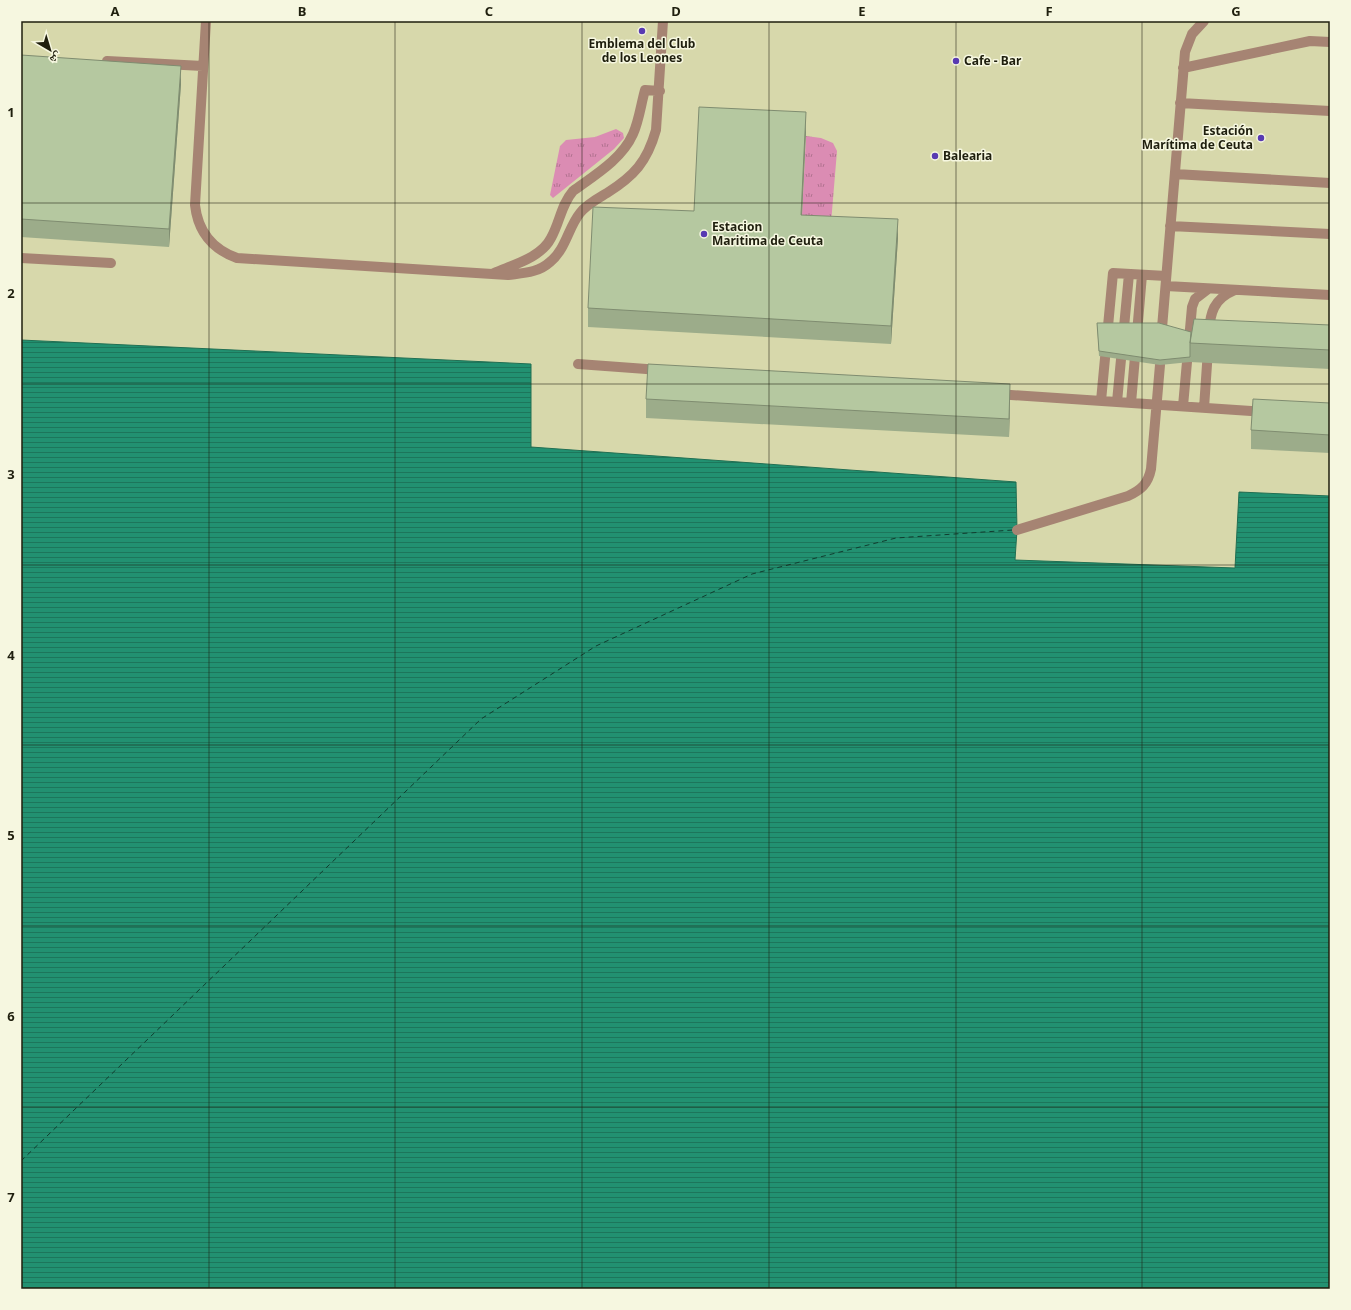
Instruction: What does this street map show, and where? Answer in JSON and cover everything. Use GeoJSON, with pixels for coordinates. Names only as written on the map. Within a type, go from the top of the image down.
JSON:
{"type":"FeatureCollection","features":[{"type":"Feature","properties":{"kind":"lane"},"geometry":{"type":"LineString","coordinates":[[206,21],[195,205],[196,217],[200,228],[207,239],[215,247],[226,254],[237,258],[490,275],[533,272],[551,262],[561,250],[573,224],[581,212],[590,203],[634,173],[644,160],[652,146],[656,130],[660,91],[663,21]]}},
{"type":"Feature","properties":{"kind":"lane"},"geometry":{"type":"LineString","coordinates":[[1162,328],[1184,52],[1192,34],[1204,21]]}},
{"type":"Feature","properties":{"kind":"lane"},"geometry":{"type":"LineString","coordinates":[[1183,68],[1310,41],[1330,42]]}},
{"type":"Feature","properties":{"kind":"lane"},"geometry":{"type":"LineString","coordinates":[[100,61],[203,66]]}},
{"type":"Feature","properties":{"kind":"lane"},"geometry":{"type":"LineString","coordinates":[[490,275],[531,257],[548,243],[568,198],[573,191],[617,157],[629,141],[634,133],[645,90],[660,91]]}},
{"type":"Feature","properties":{"kind":"lane"},"geometry":{"type":"LineString","coordinates":[[1180,103],[1330,111]]}},
{"type":"Feature","properties":{"kind":"lane"},"geometry":{"type":"LineString","coordinates":[[1175,174],[1330,184]]}},
{"type":"Feature","properties":{"kind":"lane"},"geometry":{"type":"LineString","coordinates":[[1170,226],[1330,234]]}},
{"type":"Feature","properties":{"kind":"lane"},"geometry":{"type":"LineString","coordinates":[[21,258],[111,263]]}},
{"type":"Feature","properties":{"kind":"lane"},"geometry":{"type":"LineString","coordinates":[[1101,401],[1113,273],[1142,275],[1166,281],[1208,288],[1330,295]]}},
{"type":"Feature","properties":{"kind":"lane"},"geometry":{"type":"LineString","coordinates":[[1117,402],[1129,274]]}},
{"type":"Feature","properties":{"kind":"lane"},"geometry":{"type":"LineString","coordinates":[[1131,403],[1142,275]]}},
{"type":"Feature","properties":{"kind":"lane"},"geometry":{"type":"LineString","coordinates":[[1183,406],[1192,307],[1195,299],[1208,288]]}},
{"type":"Feature","properties":{"kind":"lane"},"geometry":{"type":"LineString","coordinates":[[1204,408],[1210,316],[1218,300],[1234,290]]}},
{"type":"Feature","properties":{"kind":"lane"},"geometry":{"type":"LineString","coordinates":[[578,364],[673,371]]}},
{"type":"Feature","properties":{"kind":"lane"},"geometry":{"type":"LineString","coordinates":[[1017,530],[1128,496],[1144,486],[1149,478],[1151,469],[1160,365]]}},
{"type":"Feature","properties":{"kind":"lane"},"geometry":{"type":"LineString","coordinates":[[990,393],[1275,413]]}},
{"type":"Feature","properties":{"kind":"green space"},"geometry":{"type":"Polygon","coordinates":[[[616,129],[623,133],[624,138],[614,149],[553,198],[550,195],[560,146],[566,140],[595,137],[616,129]]]}},
{"type":"Feature","properties":{"kind":"green space"},"geometry":{"type":"Polygon","coordinates":[[[806,136],[821,138],[833,143],[837,151],[830,235],[801,234],[806,136]]]}},
{"type":"Feature","properties":{"kind":"shaded area"},"geometry":{"type":"Polygon","coordinates":[[[21,340],[531,364],[531,447],[1016,482],[1017,530],[1015,560],[1235,568],[1239,492],[1330,496],[1330,1289],[21,1289],[21,340]]]}},
{"type":"Feature","properties":{"kind":"building"},"geometry":{"type":"Polygon","coordinates":[[[21,55],[181,66],[169,229],[21,219],[21,55]]]}},
{"type":"Feature","properties":{"kind":"building","name":"Estacion Maritima de Ceuta"},"geometry":{"type":"Polygon","coordinates":[[[699,107],[806,112],[801,215],[898,219],[891,326],[588,308],[593,207],[694,211],[699,107]]]}},
{"type":"Feature","properties":{"kind":"building"},"geometry":{"type":"Polygon","coordinates":[[[1194,319],[1330,325],[1330,350],[1190,343],[1194,319]]]}},
{"type":"Feature","properties":{"kind":"building"},"geometry":{"type":"Polygon","coordinates":[[[1097,323],[1159,323],[1191,332],[1190,357],[1160,360],[1099,351],[1097,323]]]}},
{"type":"Feature","properties":{"kind":"building"},"geometry":{"type":"Polygon","coordinates":[[[648,364],[1010,384],[1009,419],[646,399],[648,364]]]}},
{"type":"Feature","properties":{"kind":"building"},"geometry":{"type":"Polygon","coordinates":[[[1253,399],[1330,403],[1330,435],[1251,430],[1253,399]]]}},
{"type":"Feature","properties":{"kind":"ferry route"},"geometry":{"type":"LineString","coordinates":[[21,1161],[481,719],[596,646],[752,574],[896,538],[1013,530]]}},
{"type":"Feature","properties":{"kind":"place","name":"Emblema del Club de los Leones"},"geometry":{"type":"Point","coordinates":[642,31]}},
{"type":"Feature","properties":{"kind":"place","name":"Cafe - Bar"},"geometry":{"type":"Point","coordinates":[956,61]}},
{"type":"Feature","properties":{"kind":"place","name":"Estación Marítima de Ceuta"},"geometry":{"type":"Point","coordinates":[1261,138]}},
{"type":"Feature","properties":{"kind":"place","name":"Balearia"},"geometry":{"type":"Point","coordinates":[935,156]}},
{"type":"Feature","properties":{"kind":"place","name":"Estacion Maritima de Ceuta"},"geometry":{"type":"Point","coordinates":[704,234]}}]}
